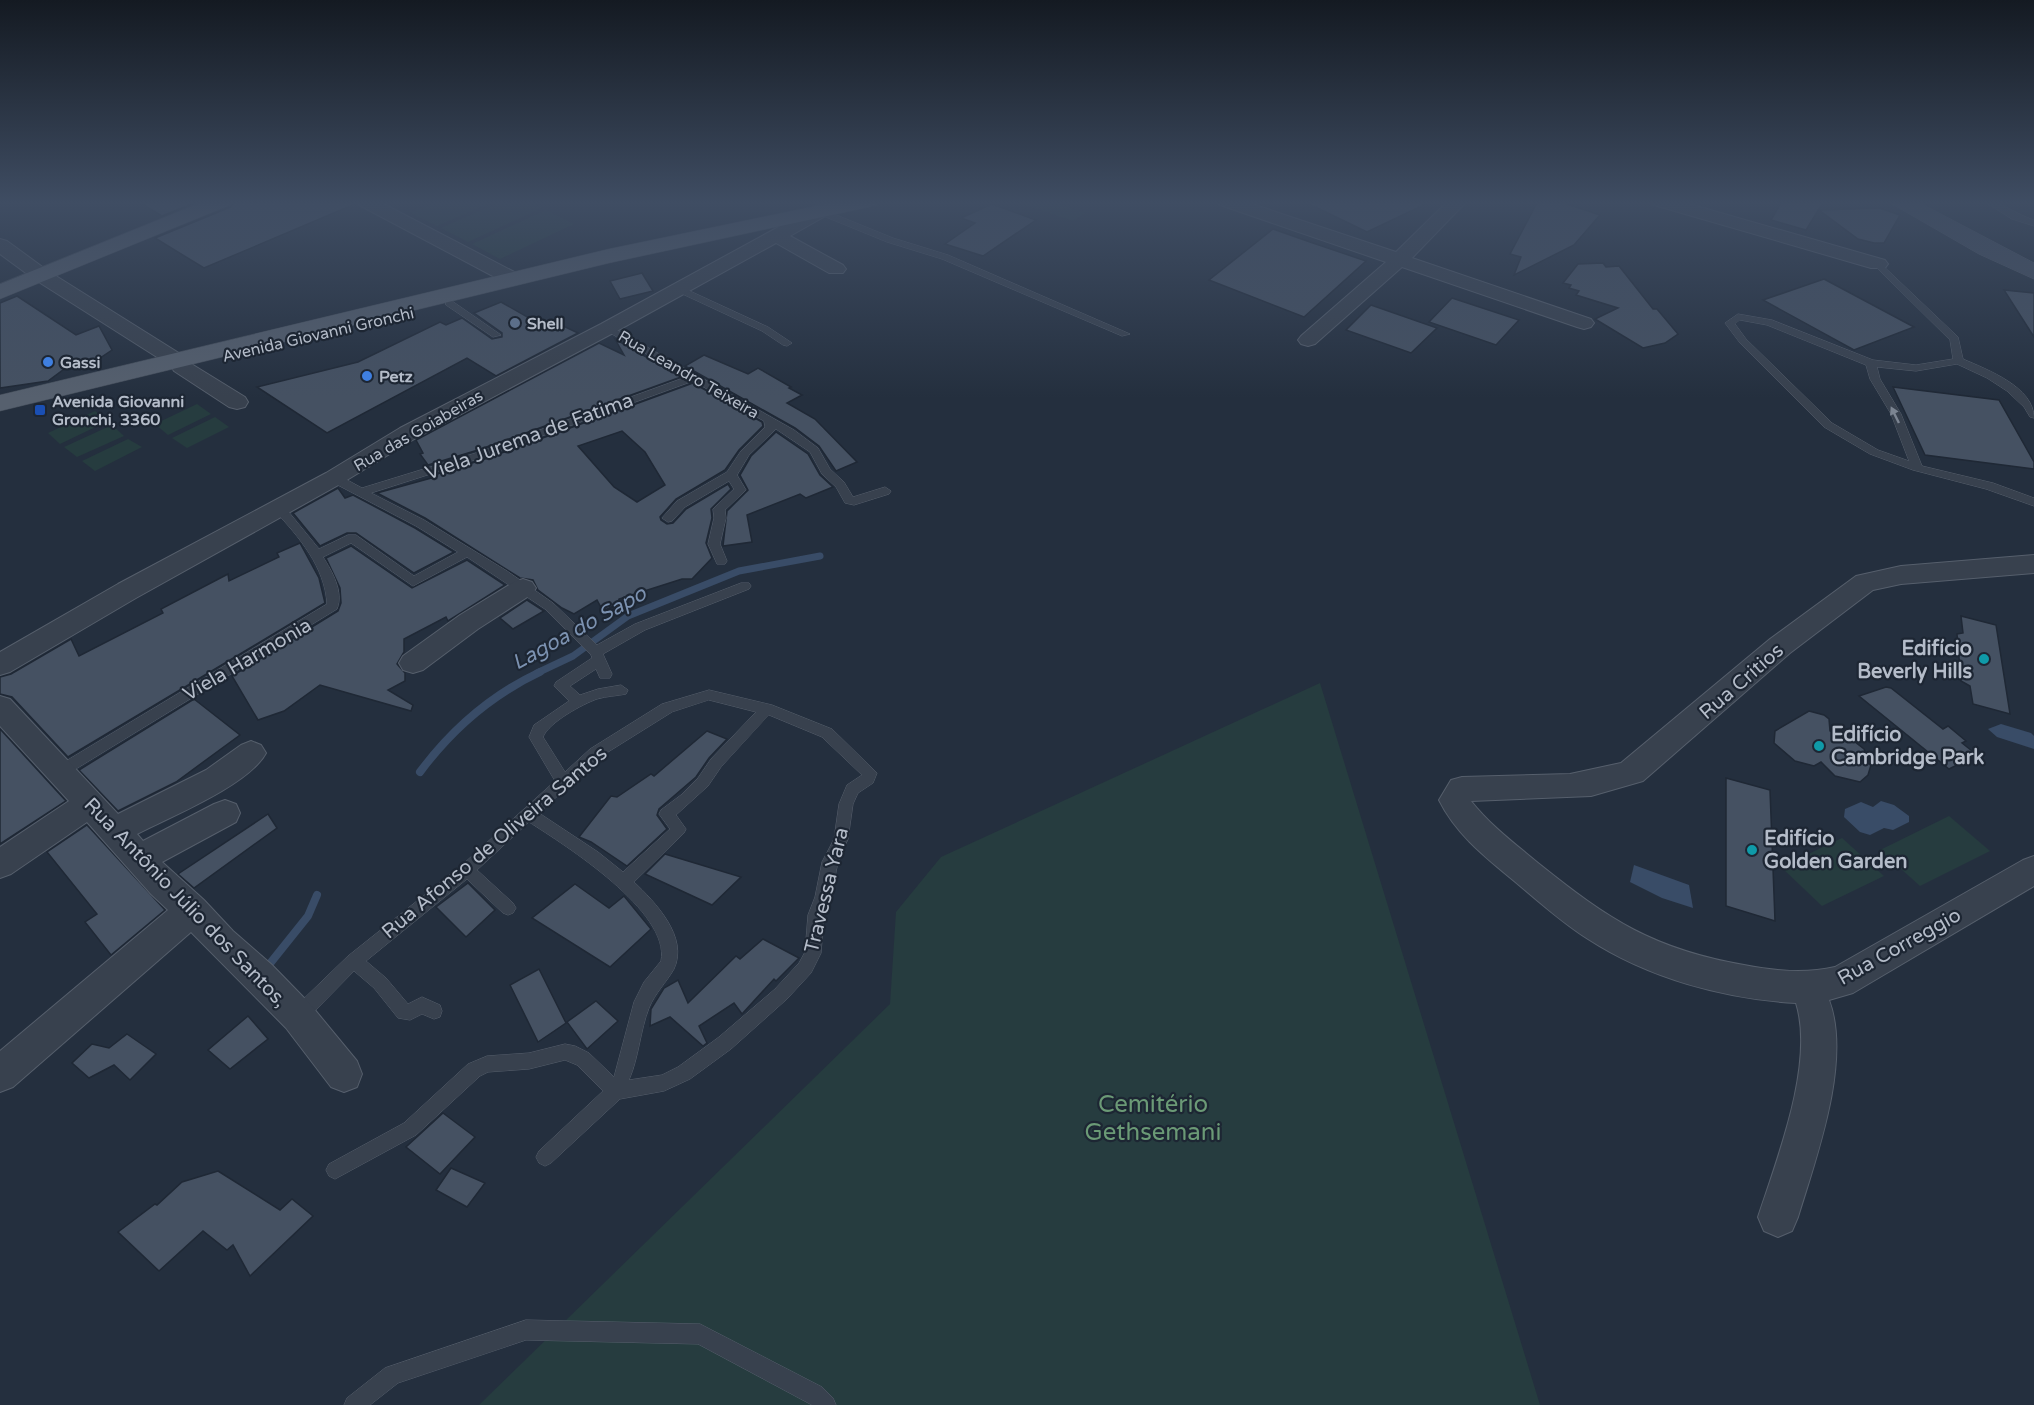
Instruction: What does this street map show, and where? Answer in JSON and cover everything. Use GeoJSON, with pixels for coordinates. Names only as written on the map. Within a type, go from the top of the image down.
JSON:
{"type":"FeatureCollection","features":[{"type":"Feature","properties":{"kind":"main road"},"geometry":{"type":"LineString","coordinates":[[0,292],[62,267]]}},
{"type":"Feature","properties":{"kind":"main road","name":"Avenida Giovanni Gronchi"},"geometry":{"type":"LineString","coordinates":[[0,412],[178,363],[569,267]]}},
{"type":"Feature","properties":{"kind":"main road","name":"Avenida Giovanni Gronchi"},"geometry":{"type":"LineString","coordinates":[[0,403],[424,309],[594,267]]}},
{"type":"Feature","properties":{"kind":"main road"},"geometry":{"type":"LineString","coordinates":[[424,309],[518,281],[513,279]]}},
{"type":"Feature","properties":{"kind":"street"},"geometry":{"type":"LineString","coordinates":[[29,267],[237,402]]}},
{"type":"Feature","properties":{"kind":"street"},"geometry":{"type":"LineString","coordinates":[[489,267],[513,279]]}},
{"type":"Feature","properties":{"kind":"street","name":"Rua das Goiabeiras"},"geometry":{"type":"LineString","coordinates":[[0,665],[127,591],[334,478],[418,428],[719,267]]}},
{"type":"Feature","properties":{"kind":"street"},"geometry":{"type":"LineString","coordinates":[[832,267],[836,269]]}},
{"type":"Feature","properties":{"kind":"street"},"geometry":{"type":"LineString","coordinates":[[1308,340],[1392,267]]}},
{"type":"Feature","properties":{"kind":"street"},"geometry":{"type":"LineString","coordinates":[[1418,267],[1584,323]]}},
{"type":"Feature","properties":{"kind":"street","name":"Rua Critios"},"geometry":{"type":"LineString","coordinates":[[1454,800],[1462,789],[1487,786],[1581,786],[1610,782],[1632,772],[1780,646],[1865,582],[1901,575],[2034,564]]}},
{"type":"Feature","properties":{"kind":"street"},"geometry":{"type":"LineString","coordinates":[[413,663],[469,622],[523,588]]}},
{"type":"Feature","properties":{"kind":"street","name":"Rua Antônio Júlio dos Santos,"},"geometry":{"type":"LineString","coordinates":[[0,707],[62,771],[138,859],[192,910],[221,942],[260,976],[298,1016],[344,1074]]}},
{"type":"Feature","properties":{"kind":"street"},"geometry":{"type":"LineString","coordinates":[[115,830],[217,779],[251,753]]}},
{"type":"Feature","properties":{"kind":"street","name":"Rua Correggio"},"geometry":{"type":"LineString","coordinates":[[1454,800],[1462,814],[1498,849],[1602,931],[1660,959],[1714,976],[1746,982],[1807,988],[1841,982],[2027,879]]}},
{"type":"Feature","properties":{"kind":"street"},"geometry":{"type":"LineString","coordinates":[[0,864],[89,804]]}},
{"type":"Feature","properties":{"kind":"street"},"geometry":{"type":"LineString","coordinates":[[138,859],[225,813]]}},
{"type":"Feature","properties":{"kind":"street"},"geometry":{"type":"LineString","coordinates":[[0,1074],[192,910]]}},
{"type":"Feature","properties":{"kind":"street"},"geometry":{"type":"LineString","coordinates":[[1778,1217],[1810,1110],[1817,1051],[1817,1017],[1807,988]]}},
{"type":"Feature","properties":{"kind":"lane"},"geometry":{"type":"LineString","coordinates":[[967,267],[1125,334]]}},
{"type":"Feature","properties":{"kind":"lane"},"geometry":{"type":"LineString","coordinates":[[1881,267],[1955,339],[1958,361]]}},
{"type":"Feature","properties":{"kind":"lane"},"geometry":{"type":"LineString","coordinates":[[679,289],[765,329],[787,343]]}},
{"type":"Feature","properties":{"kind":"lane"},"geometry":{"type":"LineString","coordinates":[[448,303],[496,335]]}},
{"type":"Feature","properties":{"kind":"lane"},"geometry":{"type":"LineString","coordinates":[[2034,416],[2007,386],[1990,374],[1958,361],[1916,368],[1872,363],[1770,322],[1738,317],[1730,323],[1743,342],[1828,425],[1874,452],[1917,468],[1989,486],[2034,502]]}},
{"type":"Feature","properties":{"kind":"lane","name":"Rua Leandro Teixeira"},"geometry":{"type":"LineString","coordinates":[[608,328],[695,377],[768,426],[790,432],[814,450],[826,471],[851,501],[885,491]]}},
{"type":"Feature","properties":{"kind":"lane"},"geometry":{"type":"LineString","coordinates":[[1872,363],[1875,379],[1896,414],[1917,468]]}},
{"type":"Feature","properties":{"kind":"lane","name":"Viela Jurema de Fatima"},"geometry":{"type":"LineString","coordinates":[[362,492],[483,454],[695,377]]}},
{"type":"Feature","properties":{"kind":"lane"},"geometry":{"type":"LineString","coordinates":[[668,518],[681,504],[731,475],[745,453],[768,426]]}},
{"type":"Feature","properties":{"kind":"lane"},"geometry":{"type":"LineString","coordinates":[[721,561],[714,544],[720,518],[719,509],[740,490],[731,475]]}},
{"type":"Feature","properties":{"kind":"lane"},"geometry":{"type":"LineString","coordinates":[[334,478],[467,552],[523,588],[556,613],[597,656],[605,674]]}},
{"type":"Feature","properties":{"kind":"lane","name":"Viela Harmonia"},"geometry":{"type":"LineString","coordinates":[[62,771],[333,606],[324,569],[304,534],[279,508]]}},
{"type":"Feature","properties":{"kind":"lane"},"geometry":{"type":"LineString","coordinates":[[316,555],[352,538],[413,582],[467,552]]}},
{"type":"Feature","properties":{"kind":"lane"},"geometry":{"type":"LineString","coordinates":[[578,701],[561,686],[597,656],[640,627],[746,586]]}},
{"type":"Feature","properties":{"kind":"lane"},"geometry":{"type":"LineString","coordinates":[[563,781],[536,737],[539,729],[578,701],[608,691],[621,690]]}},
{"type":"Feature","properties":{"kind":"lane","name":"Travessa Yara"},"geometry":{"type":"LineString","coordinates":[[615,1091],[664,1083],[684,1073],[725,1043],[782,994],[805,968],[813,953],[816,915],[823,897],[830,862],[841,839],[846,804],[852,789],[871,776],[827,733],[767,709],[709,695]]}},
{"type":"Feature","properties":{"kind":"lane","name":"Rua Afonso de Oliveira Santos"},"geometry":{"type":"LineString","coordinates":[[298,1016],[354,961],[467,870],[530,815],[563,781],[595,753],[644,720],[678,704],[709,695]]}},
{"type":"Feature","properties":{"kind":"lane"},"geometry":{"type":"LineString","coordinates":[[623,882],[679,829],[666,814],[703,782],[716,763],[767,709]]}},
{"type":"Feature","properties":{"kind":"lane"},"geometry":{"type":"LineString","coordinates":[[530,815],[594,856],[650,909],[664,929],[670,958],[666,968],[649,989],[639,1012],[630,1051],[615,1091],[545,1157]]}},
{"type":"Feature","properties":{"kind":"lane"},"geometry":{"type":"LineString","coordinates":[[467,870],[508,908]]}},
{"type":"Feature","properties":{"kind":"lane"},"geometry":{"type":"LineString","coordinates":[[354,961],[380,983],[404,1012],[407,1013],[422,1005],[434,1011]]}},
{"type":"Feature","properties":{"kind":"lane"},"geometry":{"type":"LineString","coordinates":[[335,1170],[410,1129],[474,1070],[488,1064],[529,1061],[565,1052],[575,1054],[615,1091]]}},
{"type":"Feature","properties":{"kind":"lane"},"geometry":{"type":"LineString","coordinates":[[354,1405],[392,1375],[526,1330],[700,1334],[815,1394],[826,1405]]}},
{"type":"Feature","properties":{"kind":"green space"},"geometry":{"type":"Polygon","coordinates":[[[197,404],[211,414],[168,435],[155,424],[197,404]]]}},
{"type":"Feature","properties":{"kind":"green space"},"geometry":{"type":"Polygon","coordinates":[[[95,411],[108,421],[60,444],[48,433],[95,411]]]}},
{"type":"Feature","properties":{"kind":"green space"},"geometry":{"type":"Polygon","coordinates":[[[215,417],[229,427],[187,448],[172,438],[215,417]]]}},
{"type":"Feature","properties":{"kind":"green space"},"geometry":{"type":"Polygon","coordinates":[[[112,425],[124,436],[77,457],[64,447],[112,425]]]}},
{"type":"Feature","properties":{"kind":"green space"},"geometry":{"type":"Polygon","coordinates":[[[128,439],[142,447],[95,471],[82,461],[128,439]]]}},
{"type":"Feature","properties":{"kind":"green space","name":"Cemitério Gethsemani"},"geometry":{"type":"Polygon","coordinates":[[[1320,683],[1540,1405],[479,1405],[890,1004],[896,912],[941,857],[1320,683]]]}},
{"type":"Feature","properties":{"kind":"green space"},"geometry":{"type":"Polygon","coordinates":[[[1949,816],[1990,851],[1920,886],[1880,850],[1949,816]]]}},
{"type":"Feature","properties":{"kind":"green space"},"geometry":{"type":"Polygon","coordinates":[[[1842,838],[1884,876],[1822,906],[1781,867],[1842,838]]]}},
{"type":"Feature","properties":{"kind":"water"},"geometry":{"type":"Polygon","coordinates":[[[2001,724],[2031,733],[2034,736],[2034,749],[1997,737],[1988,729],[2001,724]]]}},
{"type":"Feature","properties":{"kind":"water"},"geometry":{"type":"Polygon","coordinates":[[[1881,801],[1894,805],[1909,816],[1909,822],[1893,830],[1884,828],[1870,835],[1860,832],[1844,817],[1845,809],[1861,802],[1873,807],[1881,801]]]}},
{"type":"Feature","properties":{"kind":"water"},"geometry":{"type":"Polygon","coordinates":[[[1634,865],[1689,885],[1693,908],[1662,898],[1630,882],[1634,865]]]}},
{"type":"Feature","properties":{"kind":"building"},"geometry":{"type":"Polygon","coordinates":[[[1226,267],[1360,267],[1304,317],[1209,280],[1226,267]]]}},
{"type":"Feature","properties":{"kind":"building"},"geometry":{"type":"Polygon","coordinates":[[[1517,267],[1531,267],[1514,275],[1517,267]]]}},
{"type":"Feature","properties":{"kind":"building"},"geometry":{"type":"Polygon","coordinates":[[[1576,267],[1619,267],[1653,309],[1657,309],[1678,334],[1665,343],[1643,348],[1595,319],[1618,308],[1576,295],[1579,291],[1563,283],[1576,267]]]}},
{"type":"Feature","properties":{"kind":"building"},"geometry":{"type":"Polygon","coordinates":[[[642,273],[653,291],[620,299],[610,281],[642,273]]]}},
{"type":"Feature","properties":{"kind":"building"},"geometry":{"type":"Polygon","coordinates":[[[1824,279],[1914,327],[1854,350],[1763,300],[1824,279]]]}},
{"type":"Feature","properties":{"kind":"building"},"geometry":{"type":"Polygon","coordinates":[[[2004,290],[2034,293],[2034,337],[2004,290]]]}},
{"type":"Feature","properties":{"kind":"building"},"geometry":{"type":"Polygon","coordinates":[[[17,296],[76,335],[99,326],[112,350],[100,358],[67,367],[48,381],[0,388],[0,303],[17,296]]]}},
{"type":"Feature","properties":{"kind":"building"},"geometry":{"type":"Polygon","coordinates":[[[1452,298],[1519,320],[1496,345],[1429,322],[1452,298]]]}},
{"type":"Feature","properties":{"kind":"building","name":"Petz"},"geometry":{"type":"Polygon","coordinates":[[[501,302],[543,326],[555,322],[578,333],[496,376],[467,358],[327,433],[257,387],[358,362],[440,322],[446,325],[462,318],[492,339],[502,337],[502,333],[474,313],[501,302]]]}},
{"type":"Feature","properties":{"kind":"building"},"geometry":{"type":"Polygon","coordinates":[[[1371,305],[1437,328],[1411,353],[1346,330],[1371,305]]]}},
{"type":"Feature","properties":{"kind":"building"},"geometry":{"type":"Polygon","coordinates":[[[615,339],[681,377],[478,450],[428,465],[420,454],[423,453],[416,440],[599,343],[624,355],[615,339]]]}},
{"type":"Feature","properties":{"kind":"building"},"geometry":{"type":"Polygon","coordinates":[[[704,355],[748,374],[758,368],[791,387],[789,388],[802,395],[787,403],[815,419],[857,462],[836,471],[819,446],[795,428],[685,366],[704,355]]]}},
{"type":"Feature","properties":{"kind":"building"},"geometry":{"type":"Polygon","coordinates":[[[693,383],[762,422],[763,426],[739,450],[725,470],[676,499],[660,517],[667,524],[673,523],[686,509],[728,484],[731,489],[711,509],[712,518],[706,543],[712,558],[692,579],[682,579],[619,599],[618,604],[603,611],[597,600],[574,614],[562,608],[538,590],[533,580],[520,578],[425,518],[377,493],[435,477],[434,475],[488,458],[693,383]],[[622,431],[578,446],[614,487],[637,502],[665,485],[645,452],[622,431]]]}},
{"type":"Feature","properties":{"kind":"building"},"geometry":{"type":"Polygon","coordinates":[[[1893,387],[1999,400],[2034,462],[2034,469],[1925,455],[1893,387]]]}},
{"type":"Feature","properties":{"kind":"building"},"geometry":{"type":"Polygon","coordinates":[[[776,432],[808,454],[820,475],[833,487],[806,498],[800,494],[747,515],[752,542],[723,546],[727,511],[748,490],[740,475],[751,456],[776,432]]]}},
{"type":"Feature","properties":{"kind":"building"},"geometry":{"type":"Polygon","coordinates":[[[338,488],[345,498],[353,495],[454,552],[414,573],[356,533],[347,533],[320,546],[293,513],[338,488]]]}},
{"type":"Feature","properties":{"kind":"building"},"geometry":{"type":"Polygon","coordinates":[[[300,543],[319,578],[325,603],[68,757],[12,697],[0,694],[0,677],[11,674],[71,639],[79,656],[163,613],[161,609],[228,574],[229,581],[279,557],[277,553],[300,543]]]}},
{"type":"Feature","properties":{"kind":"building"},"geometry":{"type":"Polygon","coordinates":[[[351,546],[412,588],[467,560],[505,585],[448,621],[446,617],[404,639],[404,652],[397,664],[405,673],[405,681],[388,690],[413,705],[411,711],[320,685],[284,711],[258,720],[232,676],[338,611],[341,603],[340,588],[326,558],[351,546]]]}},
{"type":"Feature","properties":{"kind":"building"},"geometry":{"type":"Polygon","coordinates":[[[527,600],[544,611],[513,629],[500,618],[527,600]]]}},
{"type":"Feature","properties":{"kind":"building","name":"Edifício Beverly Hills"},"geometry":{"type":"Polygon","coordinates":[[[1961,616],[1996,625],[2010,714],[1973,704],[1970,686],[1961,681],[1957,634],[1963,633],[1961,616]]]}},
{"type":"Feature","properties":{"kind":"building"},"geometry":{"type":"Polygon","coordinates":[[[1886,687],[1891,688],[1943,729],[1948,726],[1966,741],[1962,743],[1977,755],[1949,769],[1859,696],[1886,687]]]}},
{"type":"Feature","properties":{"kind":"building"},"geometry":{"type":"Polygon","coordinates":[[[194,699],[240,735],[176,782],[118,811],[79,770],[194,699]]]}},
{"type":"Feature","properties":{"kind":"building","name":"Edifício Cambridge Park"},"geometry":{"type":"Polygon","coordinates":[[[1809,711],[1824,715],[1829,719],[1830,731],[1846,735],[1864,749],[1871,765],[1868,775],[1860,782],[1835,776],[1821,762],[1814,766],[1795,761],[1774,743],[1775,731],[1809,711]]]}},
{"type":"Feature","properties":{"kind":"building"},"geometry":{"type":"Polygon","coordinates":[[[0,729],[66,801],[0,844],[0,729]]]}},
{"type":"Feature","properties":{"kind":"building"},"geometry":{"type":"Polygon","coordinates":[[[707,731],[727,739],[709,758],[696,777],[659,809],[657,815],[667,829],[627,866],[591,842],[579,837],[611,796],[617,797],[651,774],[654,776],[707,731]]]}},
{"type":"Feature","properties":{"kind":"building","name":"Edifício Golden Garden"},"geometry":{"type":"Polygon","coordinates":[[[1726,778],[1770,790],[1775,921],[1726,906],[1726,778]]]}},
{"type":"Feature","properties":{"kind":"building"},"geometry":{"type":"Polygon","coordinates":[[[268,814],[277,828],[194,888],[178,874],[268,814]]]}},
{"type":"Feature","properties":{"kind":"building"},"geometry":{"type":"Polygon","coordinates":[[[87,825],[165,910],[111,955],[85,922],[97,914],[47,852],[87,825]]]}},
{"type":"Feature","properties":{"kind":"building"},"geometry":{"type":"Polygon","coordinates":[[[665,854],[741,877],[712,905],[645,874],[665,854]]]}},
{"type":"Feature","properties":{"kind":"building"},"geometry":{"type":"Polygon","coordinates":[[[468,883],[495,910],[466,937],[436,907],[468,883]]]}},
{"type":"Feature","properties":{"kind":"building"},"geometry":{"type":"Polygon","coordinates":[[[575,884],[609,908],[624,896],[651,929],[610,967],[532,918],[575,884]]]}},
{"type":"Feature","properties":{"kind":"building"},"geometry":{"type":"Polygon","coordinates":[[[763,939],[799,958],[776,981],[774,979],[742,1014],[734,1003],[699,1026],[707,1043],[703,1046],[670,1017],[650,1026],[651,1009],[664,988],[678,980],[688,1003],[736,956],[740,959],[763,939]]]}},
{"type":"Feature","properties":{"kind":"building"},"geometry":{"type":"Polygon","coordinates":[[[539,969],[566,1023],[538,1042],[510,985],[539,969]]]}},
{"type":"Feature","properties":{"kind":"building"},"geometry":{"type":"Polygon","coordinates":[[[596,1001],[618,1021],[587,1049],[567,1022],[596,1001]]]}},
{"type":"Feature","properties":{"kind":"building"},"geometry":{"type":"Polygon","coordinates":[[[248,1016],[268,1039],[230,1069],[208,1050],[248,1016]]]}},
{"type":"Feature","properties":{"kind":"building"},"geometry":{"type":"Polygon","coordinates":[[[127,1034],[156,1054],[130,1080],[114,1065],[89,1078],[72,1063],[92,1044],[109,1048],[127,1034]]]}},
{"type":"Feature","properties":{"kind":"building"},"geometry":{"type":"Polygon","coordinates":[[[443,1113],[475,1137],[440,1174],[406,1147],[443,1113]]]}},
{"type":"Feature","properties":{"kind":"building"},"geometry":{"type":"Polygon","coordinates":[[[451,1168],[485,1183],[467,1207],[436,1190],[451,1168]]]}},
{"type":"Feature","properties":{"kind":"building"},"geometry":{"type":"Polygon","coordinates":[[[218,1171],[280,1210],[292,1199],[313,1216],[250,1276],[233,1245],[227,1250],[203,1231],[159,1271],[118,1232],[155,1204],[157,1205],[182,1182],[218,1171]]]}},
{"type":"Feature","properties":{"kind":"waterway","name":"Lagoa do Sapo"},"geometry":{"type":"LineString","coordinates":[[537,673],[573,656],[628,616],[739,571],[820,556]]}},
{"type":"Feature","properties":{"kind":"waterway","name":"Lagoa do Sapo"},"geometry":{"type":"LineString","coordinates":[[420,772],[445,741],[474,714],[505,691],[540,672]]}},
{"type":"Feature","properties":{"kind":"waterway","name":"Lagoa do Sapo"},"geometry":{"type":"LineString","coordinates":[[264,971],[308,916],[317,895]]}},
{"type":"Feature","properties":{"kind":"place","name":"Shell"},"geometry":{"type":"Point","coordinates":[515,323]}},
{"type":"Feature","properties":{"kind":"place","name":"Gassi"},"geometry":{"type":"Point","coordinates":[48,362]}},
{"type":"Feature","properties":{"kind":"place","name":"Petz"},"geometry":{"type":"Point","coordinates":[367,376]}},
{"type":"Feature","properties":{"kind":"place","name":"Avenida Giovanni Gronchi, 3360"},"geometry":{"type":"Point","coordinates":[40,410]}},
{"type":"Feature","properties":{"kind":"place","name":"Edifício Beverly Hills"},"geometry":{"type":"Point","coordinates":[1984,659]}},
{"type":"Feature","properties":{"kind":"place","name":"Edifício Cambridge Park"},"geometry":{"type":"Point","coordinates":[1819,746]}},
{"type":"Feature","properties":{"kind":"place","name":"Edifício Golden Garden"},"geometry":{"type":"Point","coordinates":[1752,850]}}]}
